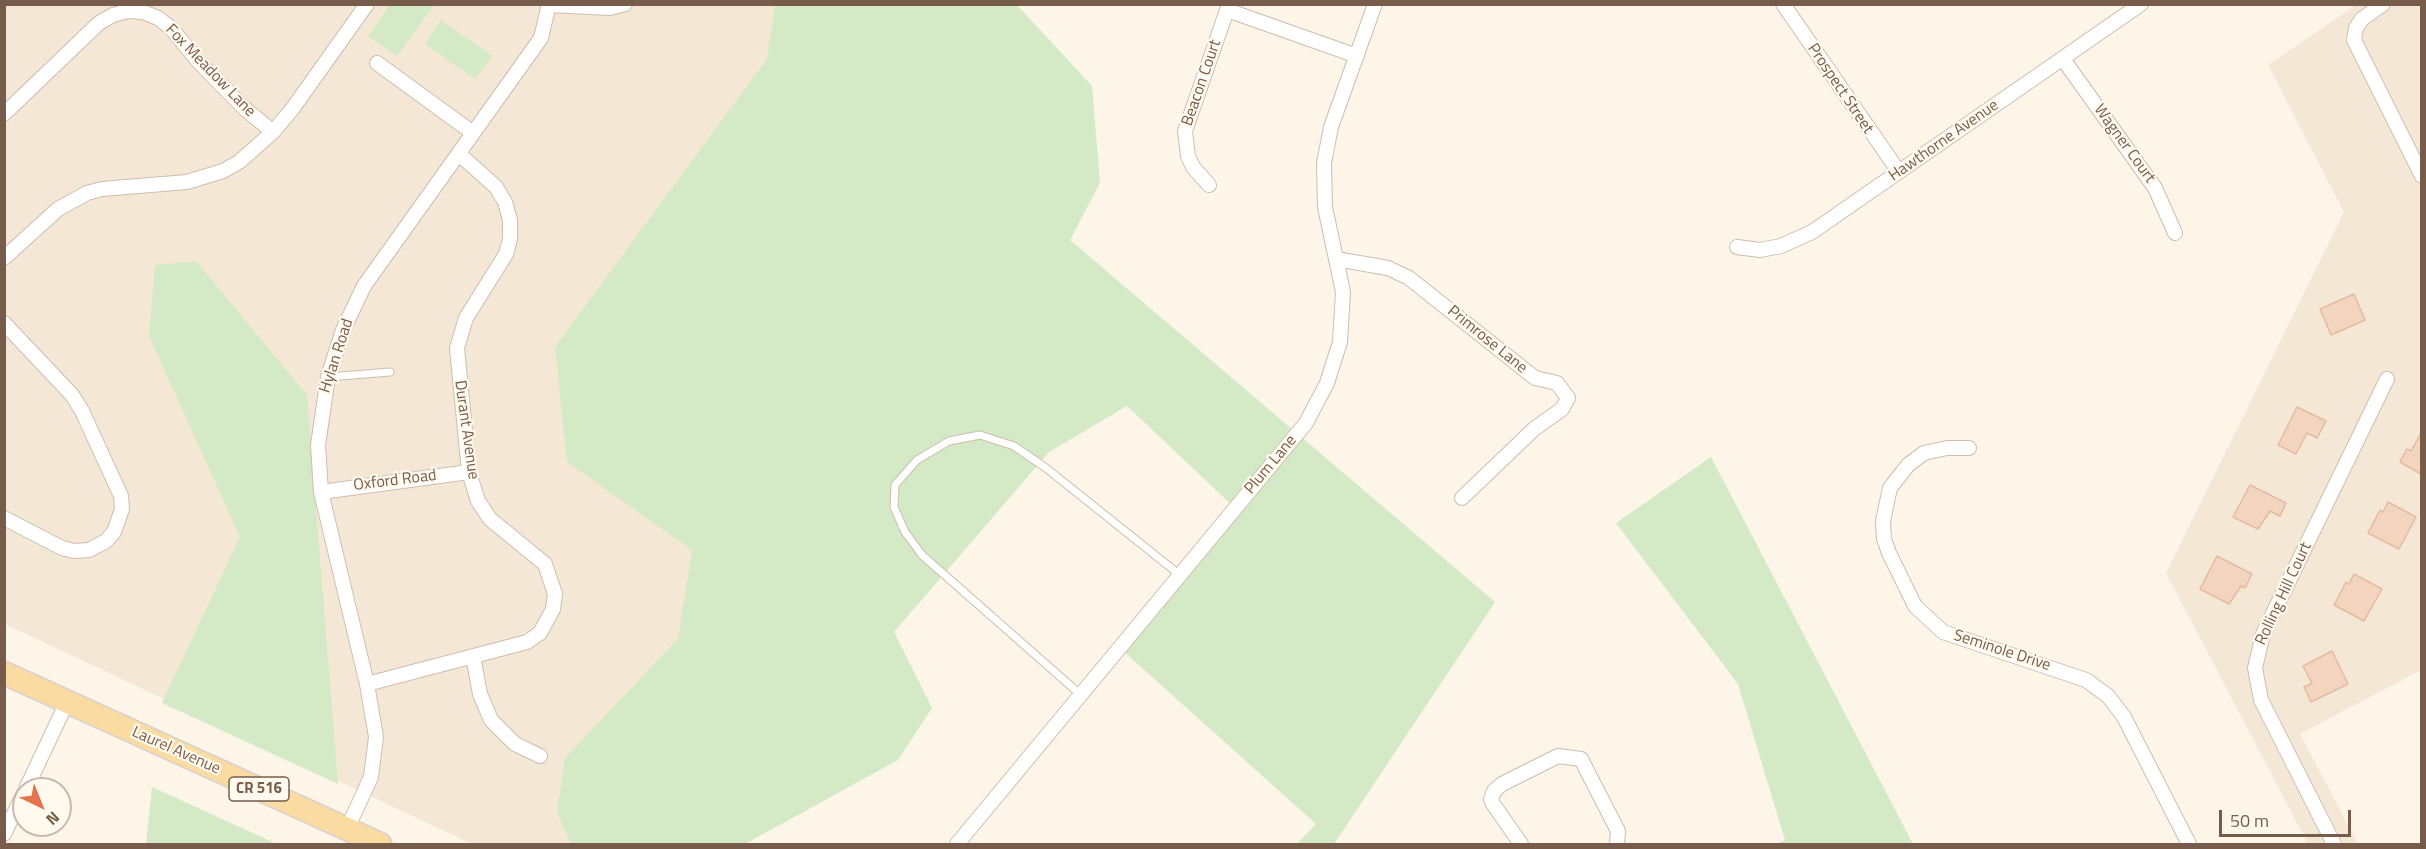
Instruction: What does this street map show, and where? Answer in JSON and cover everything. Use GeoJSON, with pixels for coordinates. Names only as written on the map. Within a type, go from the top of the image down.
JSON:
{"type":"FeatureCollection","features":[{"type":"Feature","properties":{"kind":"main road","name":"Laurel Avenue"},"geometry":{"type":"LineString","coordinates":[[4,673],[380,844]]}},
{"type":"Feature","properties":{"kind":"street"},"geometry":{"type":"LineString","coordinates":[[4,258],[73,199],[102,189],[169,186],[206,177],[239,162],[273,132],[367,4]]}},
{"type":"Feature","properties":{"kind":"street"},"geometry":{"type":"LineString","coordinates":[[549,5],[609,8],[625,4]]}},
{"type":"Feature","properties":{"kind":"street"},"geometry":{"type":"LineString","coordinates":[[1214,4],[1228,7],[1357,56]]}},
{"type":"Feature","properties":{"kind":"street","name":"Plum Lane"},"geometry":{"type":"LineString","coordinates":[[957,844],[1306,423],[1328,383],[1340,342],[1343,292],[1325,207],[1324,164],[1330,127],[1375,4]]}},
{"type":"Feature","properties":{"kind":"street","name":"Prospect Street"},"geometry":{"type":"LineString","coordinates":[[1783,4],[1899,172]]}},
{"type":"Feature","properties":{"kind":"street","name":"Hawthorne Avenue"},"geometry":{"type":"LineString","coordinates":[[1737,247],[1760,250],[1796,242],[2140,4]]}},
{"type":"Feature","properties":{"kind":"street"},"geometry":{"type":"LineString","coordinates":[[2383,4],[2362,19],[2356,28],[2354,40],[2421,176]]}},
{"type":"Feature","properties":{"kind":"street","name":"Hylan Road"},"geometry":{"type":"LineString","coordinates":[[347,829],[363,798],[374,765],[376,737],[368,684],[321,492],[318,445],[328,376],[343,330],[364,286],[541,38],[549,5]]}},
{"type":"Feature","properties":{"kind":"street","name":"Beacon Court"},"geometry":{"type":"LineString","coordinates":[[1209,185],[1193,167],[1188,156],[1185,130],[1228,7]]}},
{"type":"Feature","properties":{"kind":"street","name":"Fox Meadow Lane"},"geometry":{"type":"LineString","coordinates":[[4,114],[99,22],[128,11],[158,18],[171,28],[198,61],[244,108],[273,132]]}},
{"type":"Feature","properties":{"kind":"street","name":"Wagner Court"},"geometry":{"type":"LineString","coordinates":[[2063,59],[2155,188],[2175,233]]}},
{"type":"Feature","properties":{"kind":"street"},"geometry":{"type":"LineString","coordinates":[[377,63],[473,132]]}},
{"type":"Feature","properties":{"kind":"street","name":"Durant Avenue"},"geometry":{"type":"LineString","coordinates":[[368,684],[512,648],[540,633],[551,615],[555,594],[544,564],[490,519],[478,501],[469,472],[457,348],[466,318],[506,254],[510,239],[510,220],[505,202],[496,187],[459,154]]}},
{"type":"Feature","properties":{"kind":"street","name":"Primrose Lane"},"geometry":{"type":"LineString","coordinates":[[1336,259],[1388,267],[1409,278],[1535,378],[1557,383],[1568,398],[1562,409],[1534,429],[1462,498]]}},
{"type":"Feature","properties":{"kind":"street"},"geometry":{"type":"LineString","coordinates":[[4,323],[72,394],[121,496],[122,509],[114,532],[106,541],[89,550],[74,551],[62,548],[4,518]]}},
{"type":"Feature","properties":{"kind":"street","name":"Rolling Hill Court"},"geometry":{"type":"LineString","coordinates":[[2334,844],[2261,700],[2255,668],[2263,634],[2386,379]]}},
{"type":"Feature","properties":{"kind":"street","name":"Seminole Drive"},"geometry":{"type":"LineString","coordinates":[[1970,448],[1947,448],[1924,453],[1908,465],[1890,488],[1883,521],[1884,538],[1888,553],[1915,606],[1942,632],[2086,680],[2108,696],[2124,717],[2189,844]]}},
{"type":"Feature","properties":{"kind":"street","name":"Oxford Road"},"geometry":{"type":"LineString","coordinates":[[321,492],[469,472]]}},
{"type":"Feature","properties":{"kind":"street"},"geometry":{"type":"LineString","coordinates":[[473,656],[480,694],[491,720],[514,744],[540,756]]}},
{"type":"Feature","properties":{"kind":"street"},"geometry":{"type":"LineString","coordinates":[[32,777],[67,702]]}},
{"type":"Feature","properties":{"kind":"street"},"geometry":{"type":"LineString","coordinates":[[1521,844],[1491,799],[1494,791],[1502,784],[1558,756],[1581,759],[1617,831],[1617,844]]}},
{"type":"Feature","properties":{"kind":"street"},"geometry":{"type":"LineString","coordinates":[[4,834],[12,818]]}},
{"type":"Feature","properties":{"kind":"lane"},"geometry":{"type":"LineString","coordinates":[[328,376],[390,372]]}},
{"type":"Feature","properties":{"kind":"lane"},"geometry":{"type":"LineString","coordinates":[[1081,695],[922,555],[905,532],[894,507],[895,485],[917,460],[949,441],[980,435],[1014,446],[1046,468],[1180,575]]}},
{"type":"Feature","properties":{"kind":"shaded area"},"geometry":{"type":"Polygon","coordinates":[[[5,5],[810,5],[725,534],[603,844],[472,844],[5,624],[5,5]]]}},
{"type":"Feature","properties":{"kind":"shaded area"},"geometry":{"type":"Polygon","coordinates":[[[2356,5],[2421,5],[2421,670],[2300,734],[2358,844],[2308,844],[2166,573],[2344,212],[2268,65],[2356,5]]]}},
{"type":"Feature","properties":{"kind":"green space"},"geometry":{"type":"Polygon","coordinates":[[[390,5],[434,5],[397,56],[368,36],[390,5]]]}},
{"type":"Feature","properties":{"kind":"green space"},"geometry":{"type":"Polygon","coordinates":[[[775,5],[1017,5],[1092,86],[1100,183],[1070,240],[1495,602],[1334,844],[1297,844],[1316,824],[1122,650],[1238,511],[1127,406],[1049,452],[894,632],[932,708],[898,760],[745,844],[571,844],[557,812],[565,758],[678,639],[692,550],[567,462],[555,347],[767,59],[775,5]]]}},
{"type":"Feature","properties":{"kind":"green space"},"geometry":{"type":"Polygon","coordinates":[[[441,20],[492,56],[475,79],[425,44],[441,20]]]}},
{"type":"Feature","properties":{"kind":"green space"},"geometry":{"type":"Polygon","coordinates":[[[196,261],[307,395],[338,784],[162,703],[240,537],[149,336],[155,265],[196,261]]]}},
{"type":"Feature","properties":{"kind":"green space"},"geometry":{"type":"Polygon","coordinates":[[[1711,457],[1913,844],[1777,844],[1785,840],[1738,684],[1616,523],[1711,457]]]}},
{"type":"Feature","properties":{"kind":"green space"},"geometry":{"type":"Polygon","coordinates":[[[152,787],[277,844],[146,844],[152,787]]]}},
{"type":"Feature","properties":{"kind":"building"},"geometry":{"type":"Polygon","coordinates":[[[2354,294],[2365,320],[2331,335],[2320,309],[2354,294]]]}},
{"type":"Feature","properties":{"kind":"building"},"geometry":{"type":"Polygon","coordinates":[[[2297,407],[2326,421],[2317,438],[2307,433],[2296,454],[2278,445],[2297,407]]]}},
{"type":"Feature","properties":{"kind":"building"},"geometry":{"type":"Polygon","coordinates":[[[2421,433],[2421,474],[2400,462],[2407,449],[2411,451],[2421,433]]]}},
{"type":"Feature","properties":{"kind":"building"},"geometry":{"type":"Polygon","coordinates":[[[2250,485],[2286,503],[2280,516],[2270,511],[2258,529],[2233,517],[2250,485]]]}},
{"type":"Feature","properties":{"kind":"building"},"geometry":{"type":"Polygon","coordinates":[[[2388,502],[2416,517],[2399,549],[2368,533],[2380,510],[2383,512],[2388,502]]]}},
{"type":"Feature","properties":{"kind":"building"},"geometry":{"type":"Polygon","coordinates":[[[2217,556],[2252,574],[2245,588],[2241,586],[2229,604],[2200,589],[2217,556]]]}},
{"type":"Feature","properties":{"kind":"building"},"geometry":{"type":"Polygon","coordinates":[[[2354,574],[2382,589],[2364,621],[2334,605],[2346,582],[2349,584],[2354,574]]]}},
{"type":"Feature","properties":{"kind":"building"},"geometry":{"type":"Polygon","coordinates":[[[2332,651],[2348,684],[2311,702],[2304,687],[2312,683],[2303,666],[2332,651]]]}}]}
